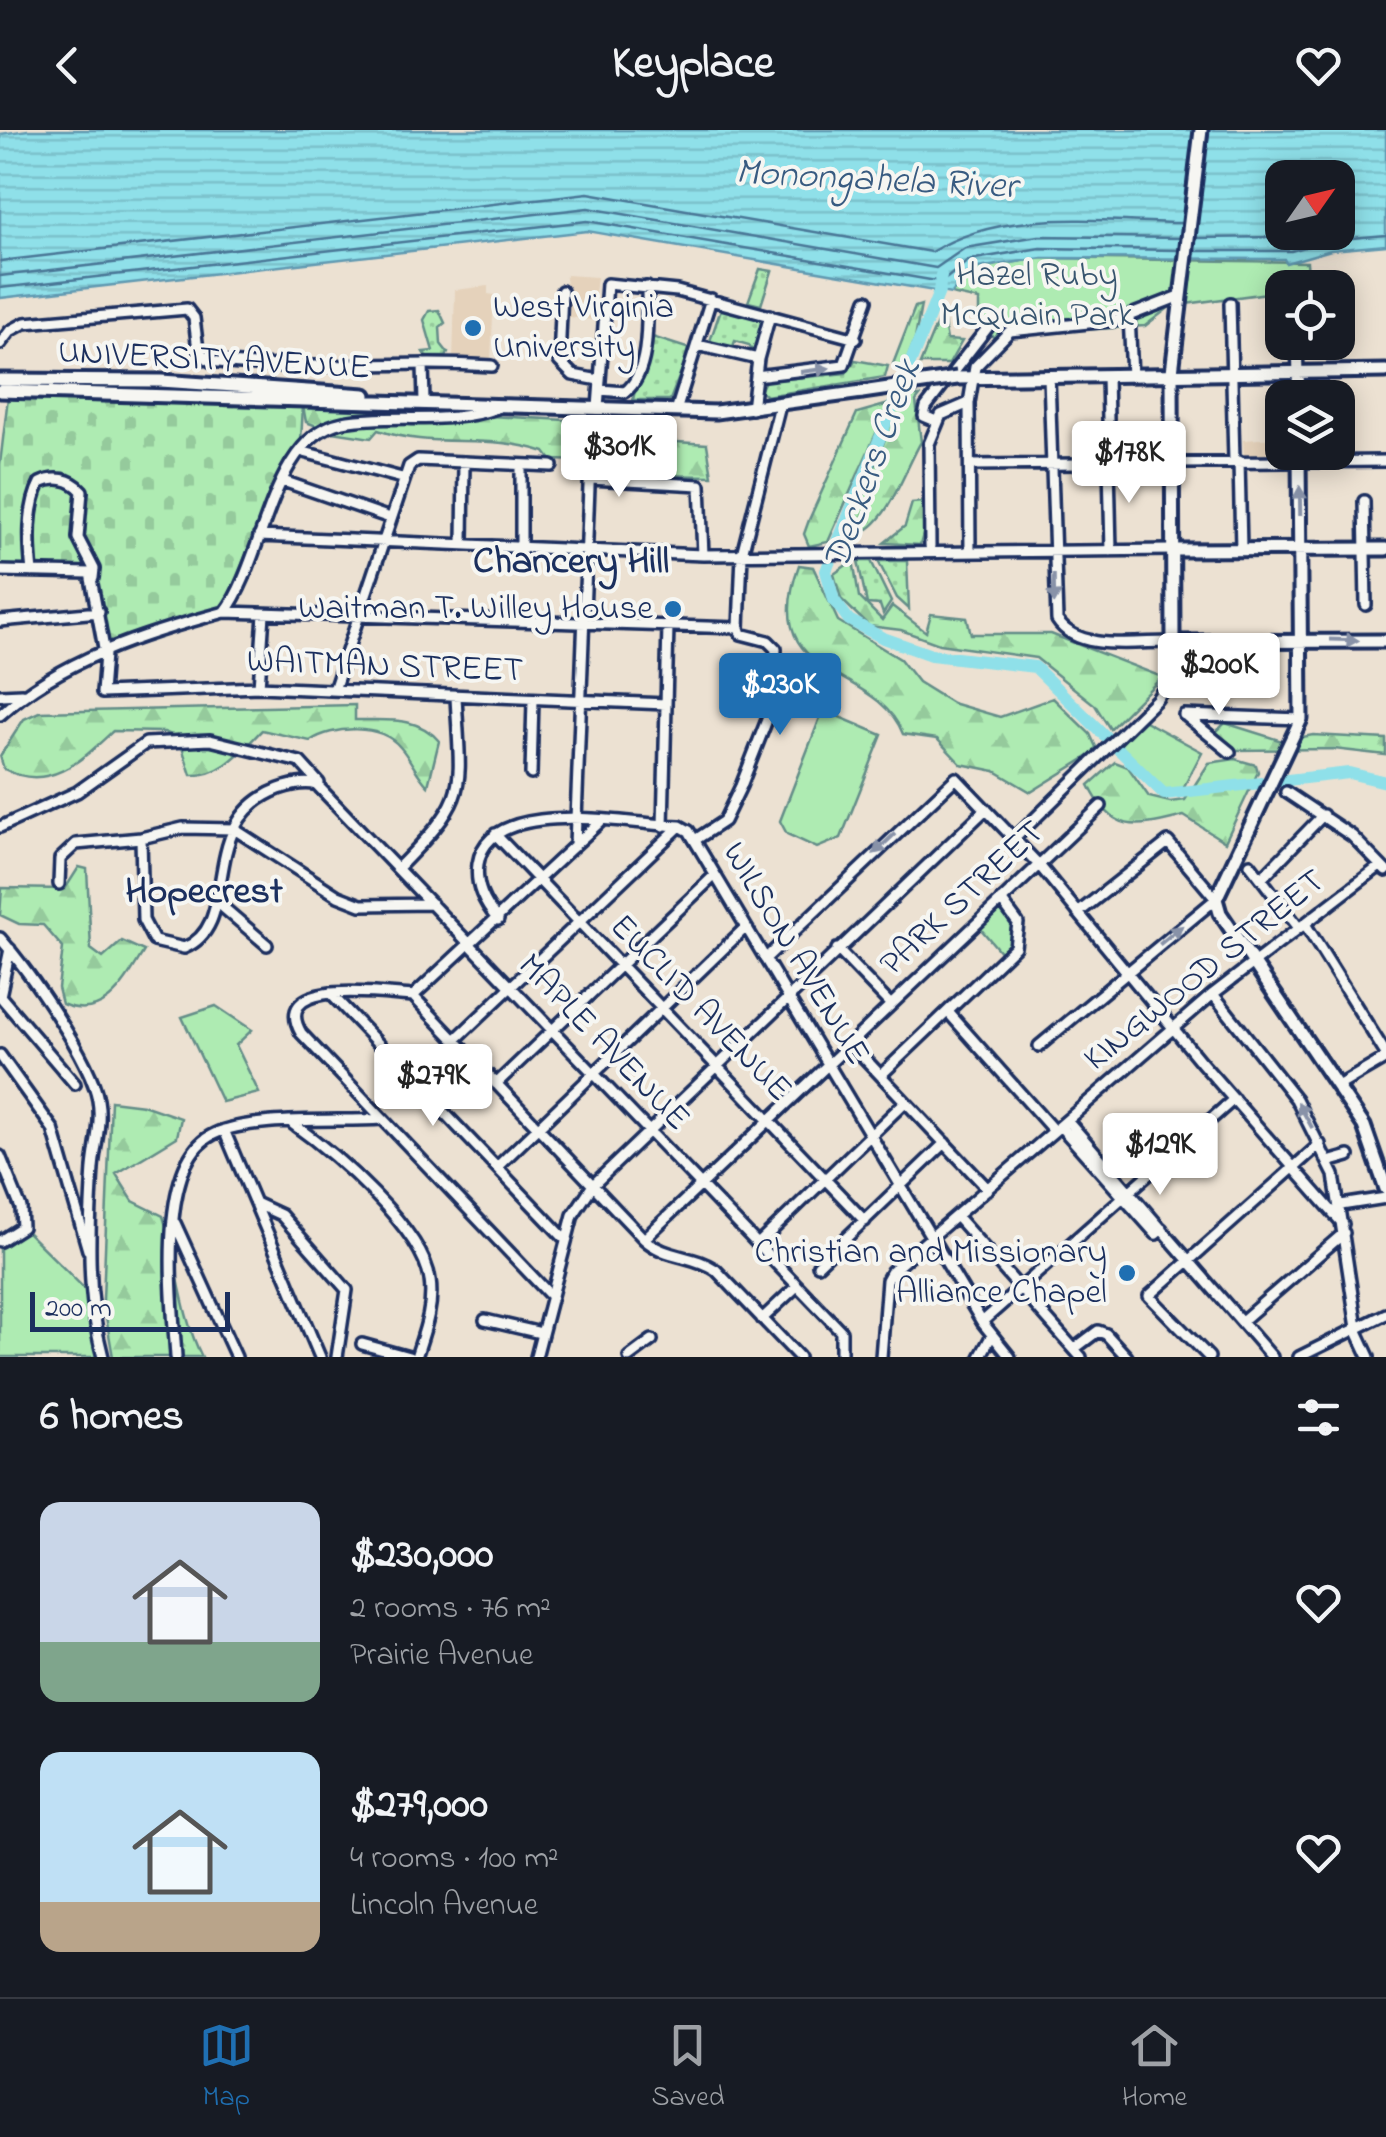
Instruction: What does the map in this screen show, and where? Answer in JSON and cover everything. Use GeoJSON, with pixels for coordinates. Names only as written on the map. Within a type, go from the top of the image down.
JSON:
{"type":"FeatureCollection","features":[{"type":"Feature","properties":{"kind":"main road"},"geometry":{"type":"LineString","coordinates":[[1201,130],[1172,372],[1173,642],[1386,641]]}},
{"type":"Feature","properties":{"kind":"main road"},"geometry":{"type":"LineString","coordinates":[[1179,337],[1189,368],[1204,373]]}},
{"type":"Feature","properties":{"kind":"main road","name":"UNIVERSITY AVENUE"},"geometry":{"type":"LineString","coordinates":[[0,391],[676,411],[780,406],[973,377],[1386,372]]}},
{"type":"Feature","properties":{"kind":"main road"},"geometry":{"type":"LineString","coordinates":[[1298,374],[1298,380]]}},
{"type":"Feature","properties":{"kind":"main road","name":"UNIVERSITY AVENUE"},"geometry":{"type":"LineString","coordinates":[[0,380],[161,381],[424,402]]}},
{"type":"Feature","properties":{"kind":"main road"},"geometry":{"type":"LineString","coordinates":[[1300,470],[1301,719],[1216,900],[1364,1126],[1386,1189]]}},
{"type":"Feature","properties":{"kind":"main road"},"geometry":{"type":"LineString","coordinates":[[1173,550],[1386,549]]}},
{"type":"Feature","properties":{"kind":"street"},"geometry":{"type":"LineString","coordinates":[[598,408],[607,284],[711,299],[856,338]]}},
{"type":"Feature","properties":{"kind":"street"},"geometry":{"type":"LineString","coordinates":[[562,290],[559,362],[573,375],[625,392],[634,383],[646,335],[647,288]]}},
{"type":"Feature","properties":{"kind":"street"},"geometry":{"type":"LineString","coordinates":[[676,411],[711,299]]}},
{"type":"Feature","properties":{"kind":"street"},"geometry":{"type":"LineString","coordinates":[[756,376],[844,365],[867,300]]}},
{"type":"Feature","properties":{"kind":"street"},"geometry":{"type":"LineString","coordinates":[[970,552],[968,403],[974,367],[1010,331],[1128,316],[1181,302]]}},
{"type":"Feature","properties":{"kind":"street"},"geometry":{"type":"LineString","coordinates":[[1230,302],[1240,549]]}},
{"type":"Feature","properties":{"kind":"street"},"geometry":{"type":"LineString","coordinates":[[0,344],[10,330],[26,323],[187,309],[194,318],[198,350],[210,361],[313,369],[423,364],[492,366]]}},
{"type":"Feature","properties":{"kind":"street"},"geometry":{"type":"LineString","coordinates":[[752,409],[758,358],[770,315]]}},
{"type":"Feature","properties":{"kind":"street"},"geometry":{"type":"LineString","coordinates":[[1128,316],[1132,376]]}},
{"type":"Feature","properties":{"kind":"street"},"geometry":{"type":"LineString","coordinates":[[936,422],[924,416],[926,407],[988,327]]}},
{"type":"Feature","properties":{"kind":"street"},"geometry":{"type":"LineString","coordinates":[[698,346],[758,358]]}},
{"type":"Feature","properties":{"kind":"street"},"geometry":{"type":"LineString","coordinates":[[1298,360],[1298,374]]}},
{"type":"Feature","properties":{"kind":"street"},"geometry":{"type":"LineString","coordinates":[[423,364],[424,402]]}},
{"type":"Feature","properties":{"kind":"street"},"geometry":{"type":"LineString","coordinates":[[1015,838],[1157,698],[1171,673],[1173,642],[1091,640],[1067,633],[1060,626],[1053,594],[1049,376]]}},
{"type":"Feature","properties":{"kind":"street"},"geometry":{"type":"LineString","coordinates":[[1107,376],[1111,550]]}},
{"type":"Feature","properties":{"kind":"street"},"geometry":{"type":"LineString","coordinates":[[930,546],[929,444],[936,422],[948,410],[968,403]]}},
{"type":"Feature","properties":{"kind":"street"},"geometry":{"type":"LineString","coordinates":[[224,612],[283,481],[300,452],[328,426],[462,416],[507,405]]}},
{"type":"Feature","properties":{"kind":"street"},"geometry":{"type":"LineString","coordinates":[[695,840],[728,814],[774,702],[776,649],[768,641],[741,634],[740,628],[742,554],[780,406]]}},
{"type":"Feature","properties":{"kind":"street"},"geometry":{"type":"LineString","coordinates":[[300,452],[402,478]]}},
{"type":"Feature","properties":{"kind":"street"},"geometry":{"type":"LineString","coordinates":[[970,465],[1265,459]]}},
{"type":"Feature","properties":{"kind":"street"},"geometry":{"type":"LineString","coordinates":[[334,690],[402,478],[418,460],[552,466]]}},
{"type":"Feature","properties":{"kind":"street"},"geometry":{"type":"LineString","coordinates":[[1355,460],[1386,461]]}},
{"type":"Feature","properties":{"kind":"street"},"geometry":{"type":"LineString","coordinates":[[575,845],[590,461]]}},
{"type":"Feature","properties":{"kind":"street"},"geometry":{"type":"LineString","coordinates":[[463,543],[464,462]]}},
{"type":"Feature","properties":{"kind":"street"},"geometry":{"type":"LineString","coordinates":[[521,464],[521,546]]}},
{"type":"Feature","properties":{"kind":"street"},"geometry":{"type":"LineString","coordinates":[[32,572],[29,541],[35,494],[40,484],[54,478],[71,482],[82,491],[78,538],[94,570],[91,576],[105,654]]}},
{"type":"Feature","properties":{"kind":"street"},"geometry":{"type":"LineString","coordinates":[[590,479],[702,488],[703,554]]}},
{"type":"Feature","properties":{"kind":"street"},"geometry":{"type":"LineString","coordinates":[[283,481],[390,518]]}},
{"type":"Feature","properties":{"kind":"street"},"geometry":{"type":"LineString","coordinates":[[1364,501],[1366,604]]}},
{"type":"Feature","properties":{"kind":"street"},"geometry":{"type":"LineString","coordinates":[[260,536],[703,554],[1173,550]]}},
{"type":"Feature","properties":{"kind":"street"},"geometry":{"type":"LineString","coordinates":[[0,572],[91,576]]}},
{"type":"Feature","properties":{"kind":"street"},"geometry":{"type":"LineString","coordinates":[[0,621],[98,612]]}},
{"type":"Feature","properties":{"kind":"street"},"geometry":{"type":"LineString","coordinates":[[0,715],[49,677],[224,612],[740,628]]}},
{"type":"Feature","properties":{"kind":"street"},"geometry":{"type":"LineString","coordinates":[[258,687],[264,614]]}},
{"type":"Feature","properties":{"kind":"street"},"geometry":{"type":"LineString","coordinates":[[663,826],[668,626]]}},
{"type":"Feature","properties":{"kind":"street","name":"WAITMAN STREET"},"geometry":{"type":"LineString","coordinates":[[105,654],[102,692],[258,687],[666,704]]}},
{"type":"Feature","properties":{"kind":"street"},"geometry":{"type":"LineString","coordinates":[[0,695],[23,694]]}},
{"type":"Feature","properties":{"kind":"street"},"geometry":{"type":"LineString","coordinates":[[399,867],[451,811],[460,788],[456,697]]}},
{"type":"Feature","properties":{"kind":"street"},"geometry":{"type":"LineString","coordinates":[[530,774],[533,700]]}},
{"type":"Feature","properties":{"kind":"street"},"geometry":{"type":"LineString","coordinates":[[1230,752],[1184,714],[1301,719]]}},
{"type":"Feature","properties":{"kind":"street"},"geometry":{"type":"LineString","coordinates":[[0,827],[77,792],[146,743],[210,740],[300,762],[328,793]]}},
{"type":"Feature","properties":{"kind":"street"},"geometry":{"type":"LineString","coordinates":[[765,958],[956,778],[1039,865],[1343,1228]]}},
{"type":"Feature","properties":{"kind":"street","name":"MAPLE AVENUE"},"geometry":{"type":"LineString","coordinates":[[234,830],[262,797],[304,783],[318,785],[328,793],[841,1331],[841,1357]]}},
{"type":"Feature","properties":{"kind":"street"},"geometry":{"type":"LineString","coordinates":[[1286,792],[1323,816],[1383,868]]}},
{"type":"Feature","properties":{"kind":"street","name":"PARK STREET"},"geometry":{"type":"LineString","coordinates":[[644,1239],[1101,806]]}},
{"type":"Feature","properties":{"kind":"street"},"geometry":{"type":"LineString","coordinates":[[536,1357],[573,1214],[593,1185],[986,808]]}},
{"type":"Feature","properties":{"kind":"street"},"geometry":{"type":"LineString","coordinates":[[1263,877],[1323,816]]}},
{"type":"Feature","properties":{"kind":"street","name":"WILSON AVENUE"},"geometry":{"type":"LineString","coordinates":[[495,834],[521,821],[576,820],[680,826],[695,840],[930,1238],[982,1322],[1010,1357]]}},
{"type":"Feature","properties":{"kind":"street"},"geometry":{"type":"LineString","coordinates":[[552,1296],[382,1120],[296,1024],[298,1005],[315,993],[413,996],[600,822]]}},
{"type":"Feature","properties":{"kind":"street"},"geometry":{"type":"LineString","coordinates":[[454,1040],[680,826]]}},
{"type":"Feature","properties":{"kind":"street"},"geometry":{"type":"LineString","coordinates":[[59,884],[60,859],[76,844],[141,838],[183,828],[234,830],[338,896],[361,905],[432,904]]}},
{"type":"Feature","properties":{"kind":"street"},"geometry":{"type":"LineString","coordinates":[[141,838],[143,920],[154,941],[184,948],[196,944],[213,922],[220,870],[234,830]]}},
{"type":"Feature","properties":{"kind":"street"},"geometry":{"type":"LineString","coordinates":[[495,834],[478,859],[478,885],[498,920]]}},
{"type":"Feature","properties":{"kind":"street","name":"EUCLID AVENUE"},"geometry":{"type":"LineString","coordinates":[[495,834],[865,1221]]}},
{"type":"Feature","properties":{"kind":"street"},"geometry":{"type":"LineString","coordinates":[[1039,1046],[1216,900],[1168,842],[1078,914]]}},
{"type":"Feature","properties":{"kind":"street"},"geometry":{"type":"LineString","coordinates":[[1250,864],[1302,926],[1386,1056],[1338,1086]]}},
{"type":"Feature","properties":{"kind":"street","name":"KINGWOOD STREET"},"geometry":{"type":"LineString","coordinates":[[881,1357],[887,1280],[930,1238],[1213,994],[1383,868]]}},
{"type":"Feature","properties":{"kind":"street"},"geometry":{"type":"LineString","coordinates":[[496,1084],[715,875]]}},
{"type":"Feature","properties":{"kind":"street"},"geometry":{"type":"LineString","coordinates":[[881,1076],[1015,947],[1018,924],[1001,900]]}},
{"type":"Feature","properties":{"kind":"street"},"geometry":{"type":"LineString","coordinates":[[218,903],[267,945]]}},
{"type":"Feature","properties":{"kind":"street"},"geometry":{"type":"LineString","coordinates":[[497,1167],[746,927]]}},
{"type":"Feature","properties":{"kind":"street"},"geometry":{"type":"LineString","coordinates":[[0,938],[96,1088],[100,1119],[90,1257],[92,1318],[103,1357]]}},
{"type":"Feature","properties":{"kind":"street"},"geometry":{"type":"LineString","coordinates":[[10,949],[0,996],[76,1084]]}},
{"type":"Feature","properties":{"kind":"street"},"geometry":{"type":"LineString","coordinates":[[837,949],[891,1005]]}},
{"type":"Feature","properties":{"kind":"street"},"geometry":{"type":"LineString","coordinates":[[330,993],[565,1239]]}},
{"type":"Feature","properties":{"kind":"street"},"geometry":{"type":"LineString","coordinates":[[1213,994],[1296,1100],[1328,1162],[1342,1205],[1356,1329],[1369,1357]]}},
{"type":"Feature","properties":{"kind":"street"},"geometry":{"type":"LineString","coordinates":[[413,996],[644,1239],[658,1252],[704,1262],[799,1357]]}},
{"type":"Feature","properties":{"kind":"street"},"geometry":{"type":"LineString","coordinates":[[948,1012],[1189,1260],[1272,1357]]}},
{"type":"Feature","properties":{"kind":"street"},"geometry":{"type":"LineString","coordinates":[[850,1043],[988,1188]]}},
{"type":"Feature","properties":{"kind":"street"},"geometry":{"type":"LineString","coordinates":[[0,1055],[53,1130],[90,1257]]}},
{"type":"Feature","properties":{"kind":"street"},"geometry":{"type":"LineString","coordinates":[[982,1322],[1234,1100]]}},
{"type":"Feature","properties":{"kind":"street"},"geometry":{"type":"LineString","coordinates":[[758,1244],[906,1102]]}},
{"type":"Feature","properties":{"kind":"street"},"geometry":{"type":"LineString","coordinates":[[176,1357],[174,1221],[183,1164],[204,1139],[224,1130],[382,1120]]}},
{"type":"Feature","properties":{"kind":"street"},"geometry":{"type":"LineString","coordinates":[[292,1124],[323,1146],[416,1242],[431,1284],[428,1318],[412,1357],[362,1344]]}},
{"type":"Feature","properties":{"kind":"street"},"geometry":{"type":"LineString","coordinates":[[224,1130],[320,1357]]}},
{"type":"Feature","properties":{"kind":"street"},"geometry":{"type":"LineString","coordinates":[[818,1266],[945,1143]]}},
{"type":"Feature","properties":{"kind":"street"},"geometry":{"type":"LineString","coordinates":[[1209,1357],[1149,1296],[1320,1144]]}},
{"type":"Feature","properties":{"kind":"street"},"geometry":{"type":"LineString","coordinates":[[0,1156],[21,1208],[22,1227],[0,1241]]}},
{"type":"Feature","properties":{"kind":"street"},"geometry":{"type":"LineString","coordinates":[[1328,1162],[1349,1156]]}},
{"type":"Feature","properties":{"kind":"street"},"geometry":{"type":"LineString","coordinates":[[1342,1205],[1386,1198]]}},
{"type":"Feature","properties":{"kind":"street"},"geometry":{"type":"LineString","coordinates":[[255,1203],[281,1215],[347,1290],[337,1357]]}},
{"type":"Feature","properties":{"kind":"street"},"geometry":{"type":"LineString","coordinates":[[956,1216],[1077,1353],[1098,1331],[1106,1334],[1126,1357]]}},
{"type":"Feature","properties":{"kind":"street"},"geometry":{"type":"LineString","coordinates":[[174,1221],[236,1357]]}},
{"type":"Feature","properties":{"kind":"street"},"geometry":{"type":"LineString","coordinates":[[1242,1321],[1343,1228]]}},
{"type":"Feature","properties":{"kind":"street"},"geometry":{"type":"LineString","coordinates":[[762,1319],[798,1286]]}},
{"type":"Feature","properties":{"kind":"street"},"geometry":{"type":"LineString","coordinates":[[1299,1357],[1386,1314]]}},
{"type":"Feature","properties":{"kind":"street"},"geometry":{"type":"LineString","coordinates":[[486,1320],[542,1333]]}},
{"type":"Feature","properties":{"kind":"street"},"geometry":{"type":"LineString","coordinates":[[980,1357],[992,1335]]}},
{"type":"Feature","properties":{"kind":"street"},"geometry":{"type":"LineString","coordinates":[[629,1357],[652,1340]]}},
{"type":"Feature","properties":{"kind":"shaded area","name":"West Virginia University"},"geometry":{"type":"Polygon","coordinates":[[[566,275],[597,277],[592,320],[563,316],[566,275]]]}},
{"type":"Feature","properties":{"kind":"shaded area","name":"West Virginia University"},"geometry":{"type":"Polygon","coordinates":[[[488,286],[488,294],[494,295],[491,360],[453,361],[455,290],[488,286]]]}},
{"type":"Feature","properties":{"kind":"shaded area"},"geometry":{"type":"Polygon","coordinates":[[[1265,439],[1265,458],[1244,459],[1243,440],[1265,439]]]}},
{"type":"Feature","properties":{"kind":"shaded area"},"geometry":{"type":"Polygon","coordinates":[[[1215,648],[1216,685],[1195,687],[1195,678],[1203,675],[1200,649],[1215,648]]]}},
{"type":"Feature","properties":{"kind":"green space","name":"Hazel Ruby McQuain Park"},"geometry":{"type":"Polygon","coordinates":[[[1042,258],[1307,262],[1308,270],[1265,270],[1265,293],[1171,306],[1145,326],[1019,334],[1002,342],[979,328],[979,300],[951,294],[972,269],[1042,258]]]}},
{"type":"Feature","properties":{"kind":"green space"},"geometry":{"type":"Polygon","coordinates":[[[760,269],[772,271],[761,305],[748,302],[760,269]]]}},
{"type":"Feature","properties":{"kind":"green space"},"geometry":{"type":"Polygon","coordinates":[[[921,305],[915,339],[904,367],[897,369],[893,364],[915,307],[921,305]]]}},
{"type":"Feature","properties":{"kind":"green space"},"geometry":{"type":"Polygon","coordinates":[[[721,309],[763,319],[754,355],[749,345],[735,341],[732,349],[710,341],[721,309]]]}},
{"type":"Feature","properties":{"kind":"green space"},"geometry":{"type":"Polygon","coordinates":[[[439,310],[445,323],[440,327],[441,344],[448,353],[446,357],[426,357],[423,352],[433,351],[424,320],[429,311],[439,310]]]}},
{"type":"Feature","properties":{"kind":"green space"},"geometry":{"type":"Polygon","coordinates":[[[942,311],[947,340],[962,341],[949,364],[920,364],[942,311]]]}},
{"type":"Feature","properties":{"kind":"green space"},"geometry":{"type":"Polygon","coordinates":[[[646,335],[690,349],[670,400],[633,400],[646,335]]]}},
{"type":"Feature","properties":{"kind":"green space"},"geometry":{"type":"Polygon","coordinates":[[[855,360],[888,366],[885,377],[766,396],[760,391],[765,381],[846,373],[855,360]]]}},
{"type":"Feature","properties":{"kind":"green space"},"geometry":{"type":"Polygon","coordinates":[[[907,396],[920,396],[916,401],[921,442],[883,513],[862,533],[849,535],[899,402],[907,396]]]}},
{"type":"Feature","properties":{"kind":"green space"},"geometry":{"type":"Polygon","coordinates":[[[8,397],[303,406],[301,441],[274,487],[225,605],[111,645],[106,640],[96,576],[87,569],[0,567],[0,464],[8,397]]]}},
{"type":"Feature","properties":{"kind":"green space"},"geometry":{"type":"Polygon","coordinates":[[[889,404],[828,542],[809,546],[804,534],[809,520],[857,413],[889,404]]]}},
{"type":"Feature","properties":{"kind":"green space"},"geometry":{"type":"Polygon","coordinates":[[[303,406],[584,421],[583,436],[707,444],[712,476],[645,475],[623,470],[618,462],[551,460],[545,452],[502,443],[419,439],[378,430],[371,438],[333,432],[306,422],[303,406]]]}},
{"type":"Feature","properties":{"kind":"green space"},"geometry":{"type":"Polygon","coordinates":[[[922,502],[925,527],[920,545],[884,543],[905,526],[912,503],[922,502]]]}},
{"type":"Feature","properties":{"kind":"green space"},"geometry":{"type":"Polygon","coordinates":[[[858,561],[871,561],[891,602],[883,614],[880,605],[867,604],[858,561]]]}},
{"type":"Feature","properties":{"kind":"green space"},"geometry":{"type":"Polygon","coordinates":[[[878,561],[907,561],[909,609],[897,598],[878,561]]]}},
{"type":"Feature","properties":{"kind":"green space"},"geometry":{"type":"Polygon","coordinates":[[[848,564],[854,566],[859,597],[882,620],[892,606],[926,632],[931,614],[967,618],[971,634],[1051,634],[1162,677],[1110,729],[1095,705],[1036,658],[939,644],[901,630],[869,626],[841,599],[834,574],[848,564]]]}},
{"type":"Feature","properties":{"kind":"green space"},"geometry":{"type":"Polygon","coordinates":[[[799,565],[813,567],[838,621],[900,659],[918,682],[952,703],[1000,717],[1053,698],[1090,734],[1096,747],[1092,754],[1031,792],[995,771],[961,764],[937,739],[903,734],[889,711],[806,652],[793,631],[790,603],[799,565]]]}},
{"type":"Feature","properties":{"kind":"green space"},"geometry":{"type":"Polygon","coordinates":[[[355,705],[355,720],[411,723],[439,741],[428,786],[391,739],[356,729],[331,732],[310,741],[262,730],[222,767],[191,775],[179,738],[164,732],[113,731],[77,762],[50,775],[20,775],[4,769],[0,756],[24,719],[39,712],[355,705]]]}},
{"type":"Feature","properties":{"kind":"green space"},"geometry":{"type":"Polygon","coordinates":[[[823,710],[882,735],[841,838],[817,848],[787,834],[780,821],[823,710]]]}},
{"type":"Feature","properties":{"kind":"green space"},"geometry":{"type":"Polygon","coordinates":[[[1143,720],[1202,752],[1180,794],[1164,794],[1116,746],[1143,720]]]}},
{"type":"Feature","properties":{"kind":"green space"},"geometry":{"type":"Polygon","coordinates":[[[1225,723],[1282,741],[1313,735],[1386,739],[1386,755],[1334,749],[1234,750],[1214,734],[1225,723]]]}},
{"type":"Feature","properties":{"kind":"green space"},"geometry":{"type":"Polygon","coordinates":[[[1235,759],[1256,765],[1258,772],[1225,842],[1184,816],[1140,824],[1118,820],[1098,801],[1089,785],[1115,762],[1128,767],[1149,797],[1170,802],[1185,800],[1209,763],[1235,759]]]}},
{"type":"Feature","properties":{"kind":"green space"},"geometry":{"type":"Polygon","coordinates":[[[79,867],[87,869],[91,949],[103,958],[122,941],[144,951],[112,996],[90,1008],[62,1004],[58,988],[63,948],[43,925],[19,924],[0,915],[2,888],[65,889],[79,867]]]}},
{"type":"Feature","properties":{"kind":"green space"},"geometry":{"type":"Polygon","coordinates":[[[1002,907],[1014,924],[1013,939],[1002,954],[980,928],[1002,907]]]}},
{"type":"Feature","properties":{"kind":"green space"},"geometry":{"type":"Polygon","coordinates":[[[216,1006],[252,1030],[236,1045],[259,1093],[222,1102],[182,1017],[216,1006]]]}},
{"type":"Feature","properties":{"kind":"green space"},"geometry":{"type":"Polygon","coordinates":[[[111,1101],[143,1105],[181,1118],[177,1137],[116,1174],[133,1201],[163,1216],[189,1323],[202,1357],[113,1357],[103,1300],[111,1101]]]}},
{"type":"Feature","properties":{"kind":"green space"},"geometry":{"type":"Polygon","coordinates":[[[22,1227],[90,1294],[103,1357],[0,1357],[0,1241],[22,1227]]]}},
{"type":"Feature","properties":{"kind":"water","name":"Monongahela River"},"geometry":{"type":"Polygon","coordinates":[[[28,130],[1386,130],[1386,245],[1355,248],[1355,160],[1265,160],[1265,250],[1331,250],[1286,263],[1284,259],[1042,258],[972,269],[951,294],[587,231],[0,298],[0,134],[28,130]]]}},
{"type":"Feature","properties":{"kind":"waterway","name":"Deckers Creek"},"geometry":{"type":"LineString","coordinates":[[941,275],[939,292],[826,571],[834,600],[849,620],[883,638],[931,655],[1035,667],[1164,794],[1349,773],[1386,782]]}},
{"type":"Feature","properties":{"kind":"place","name":"West Virginia University"},"geometry":{"type":"Point","coordinates":[473,328]}},
{"type":"Feature","properties":{"kind":"place","name":"Waitman T. Willey House"},"geometry":{"type":"Point","coordinates":[673,609]}},
{"type":"Feature","properties":{"kind":"place","name":"Christian and Missionary Alliance Chapel"},"geometry":{"type":"Point","coordinates":[1127,1273]}},
{"type":"Feature","properties":{"kind":"district","name":"Chancery Hill"},"geometry":{"type":"Point","coordinates":[571,563]}},
{"type":"Feature","properties":{"kind":"district","name":"Hopecrest"},"geometry":{"type":"Point","coordinates":[204,893]}}]}
